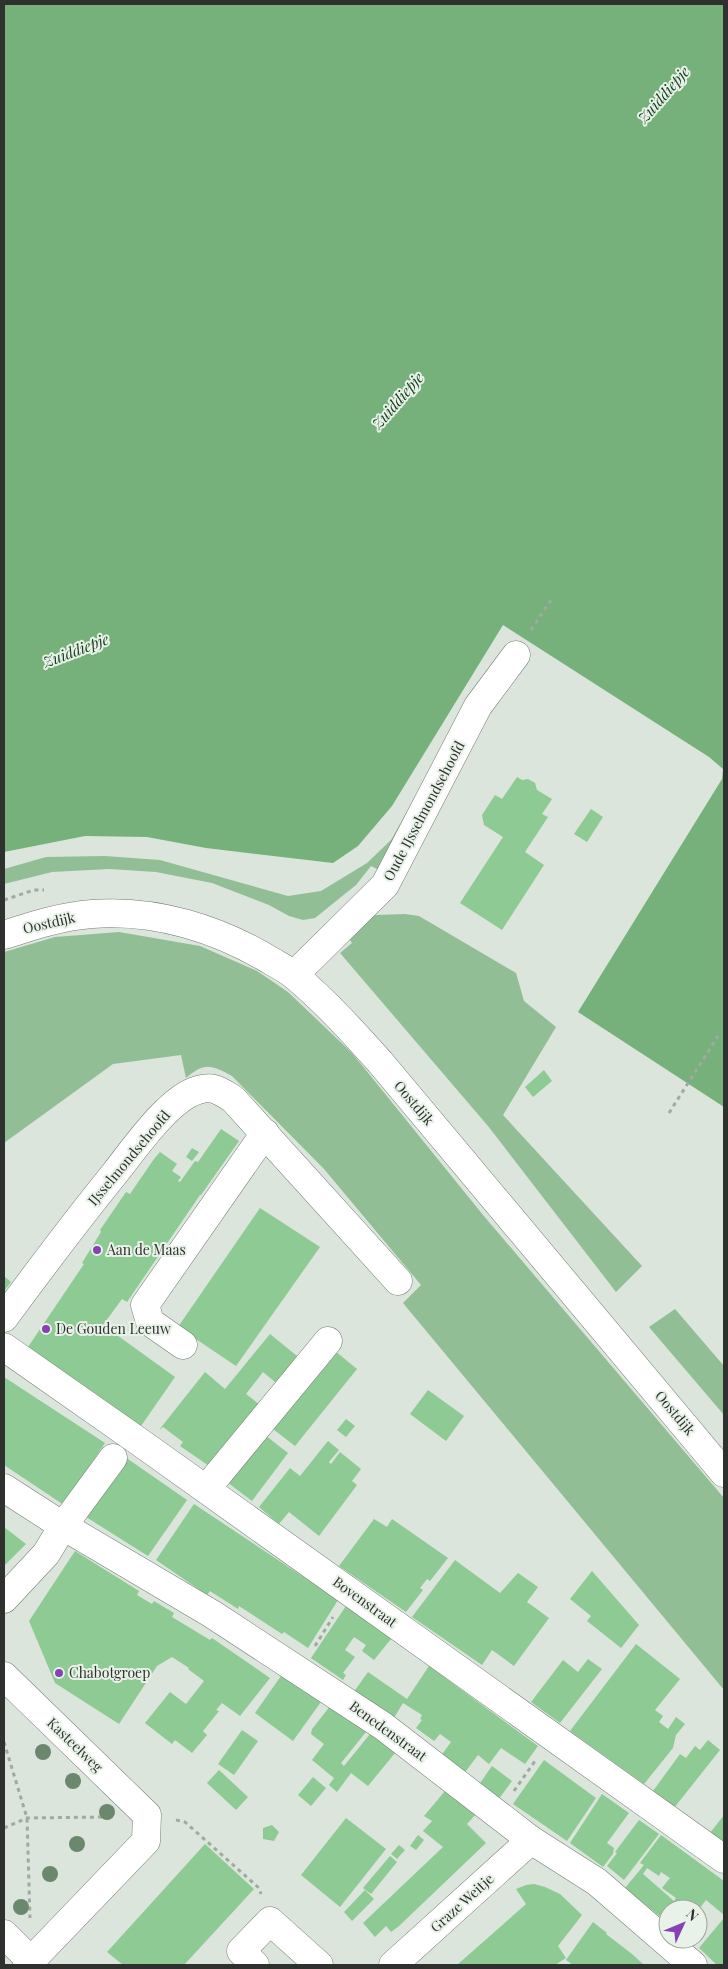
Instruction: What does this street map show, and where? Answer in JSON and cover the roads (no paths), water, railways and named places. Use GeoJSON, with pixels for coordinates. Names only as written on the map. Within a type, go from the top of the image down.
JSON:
{"type":"FeatureCollection","features":[{"type":"Feature","properties":{"kind":"street","name":"Oude IJsselmondsehoofd"},"geometry":{"type":"LineString","coordinates":[[294,975],[386,885],[478,706],[521,646]]}},
{"type":"Feature","properties":{"kind":"street","name":"Oostdijk"},"geometry":{"type":"LineString","coordinates":[[4,935],[34,925],[92,914],[144,916],[210,930],[250,948],[294,975],[335,1012],[380,1062],[724,1472]]}},
{"type":"Feature","properties":{"kind":"street","name":"IJsselmondsehoofd"},"geometry":{"type":"LineString","coordinates":[[4,1318],[90,1204],[151,1129],[176,1102],[197,1090],[216,1088],[233,1098],[398,1282]]}},
{"type":"Feature","properties":{"kind":"street"},"geometry":{"type":"LineString","coordinates":[[183,1345],[150,1322],[145,1305],[265,1134]]}},
{"type":"Feature","properties":{"kind":"street"},"geometry":{"type":"LineString","coordinates":[[206,1489],[328,1341]]}},
{"type":"Feature","properties":{"kind":"street","name":"Bovenstraat"},"geometry":{"type":"LineString","coordinates":[[4,1347],[724,1859]]}},
{"type":"Feature","properties":{"kind":"street"},"geometry":{"type":"LineString","coordinates":[[4,1599],[46,1554],[63,1526],[113,1458]]}},
{"type":"Feature","properties":{"kind":"street","name":"Benedenstraat"},"geometry":{"type":"LineString","coordinates":[[4,1488],[63,1526],[212,1614],[383,1726],[531,1840],[597,1882],[693,1965]]}},
{"type":"Feature","properties":{"kind":"street","name":"Kasteelweg"},"geometry":{"type":"LineString","coordinates":[[4,1676],[147,1815],[146,1841],[29,1963]]}},
{"type":"Feature","properties":{"kind":"street","name":"Graze Weitje"},"geometry":{"type":"LineString","coordinates":[[393,1965],[531,1840]]}},
{"type":"Feature","properties":{"kind":"street"},"geometry":{"type":"LineString","coordinates":[[255,1965],[240,1951],[270,1920],[319,1965]]}},
{"type":"Feature","properties":{"kind":"street"},"geometry":{"type":"LineString","coordinates":[[4,1934],[29,1963]]}},
{"type":"Feature","properties":{"kind":"water","name":"Zuiddiepje"},"geometry":{"type":"Polygon","coordinates":[[[4,4],[724,4],[724,1107],[578,1012],[722,779],[723,769],[709,757],[503,625],[392,806],[358,846],[333,863],[206,848],[147,837],[85,836],[4,852],[4,4]]]}},
{"type":"Feature","properties":{"kind":"place","name":"Aan de Maas"},"geometry":{"type":"Point","coordinates":[97,1250]}},
{"type":"Feature","properties":{"kind":"place","name":"De Gouden Leeuw"},"geometry":{"type":"Point","coordinates":[46,1329]}},
{"type":"Feature","properties":{"kind":"place","name":"Chabotgroep"},"geometry":{"type":"Point","coordinates":[59,1673]}}]}
